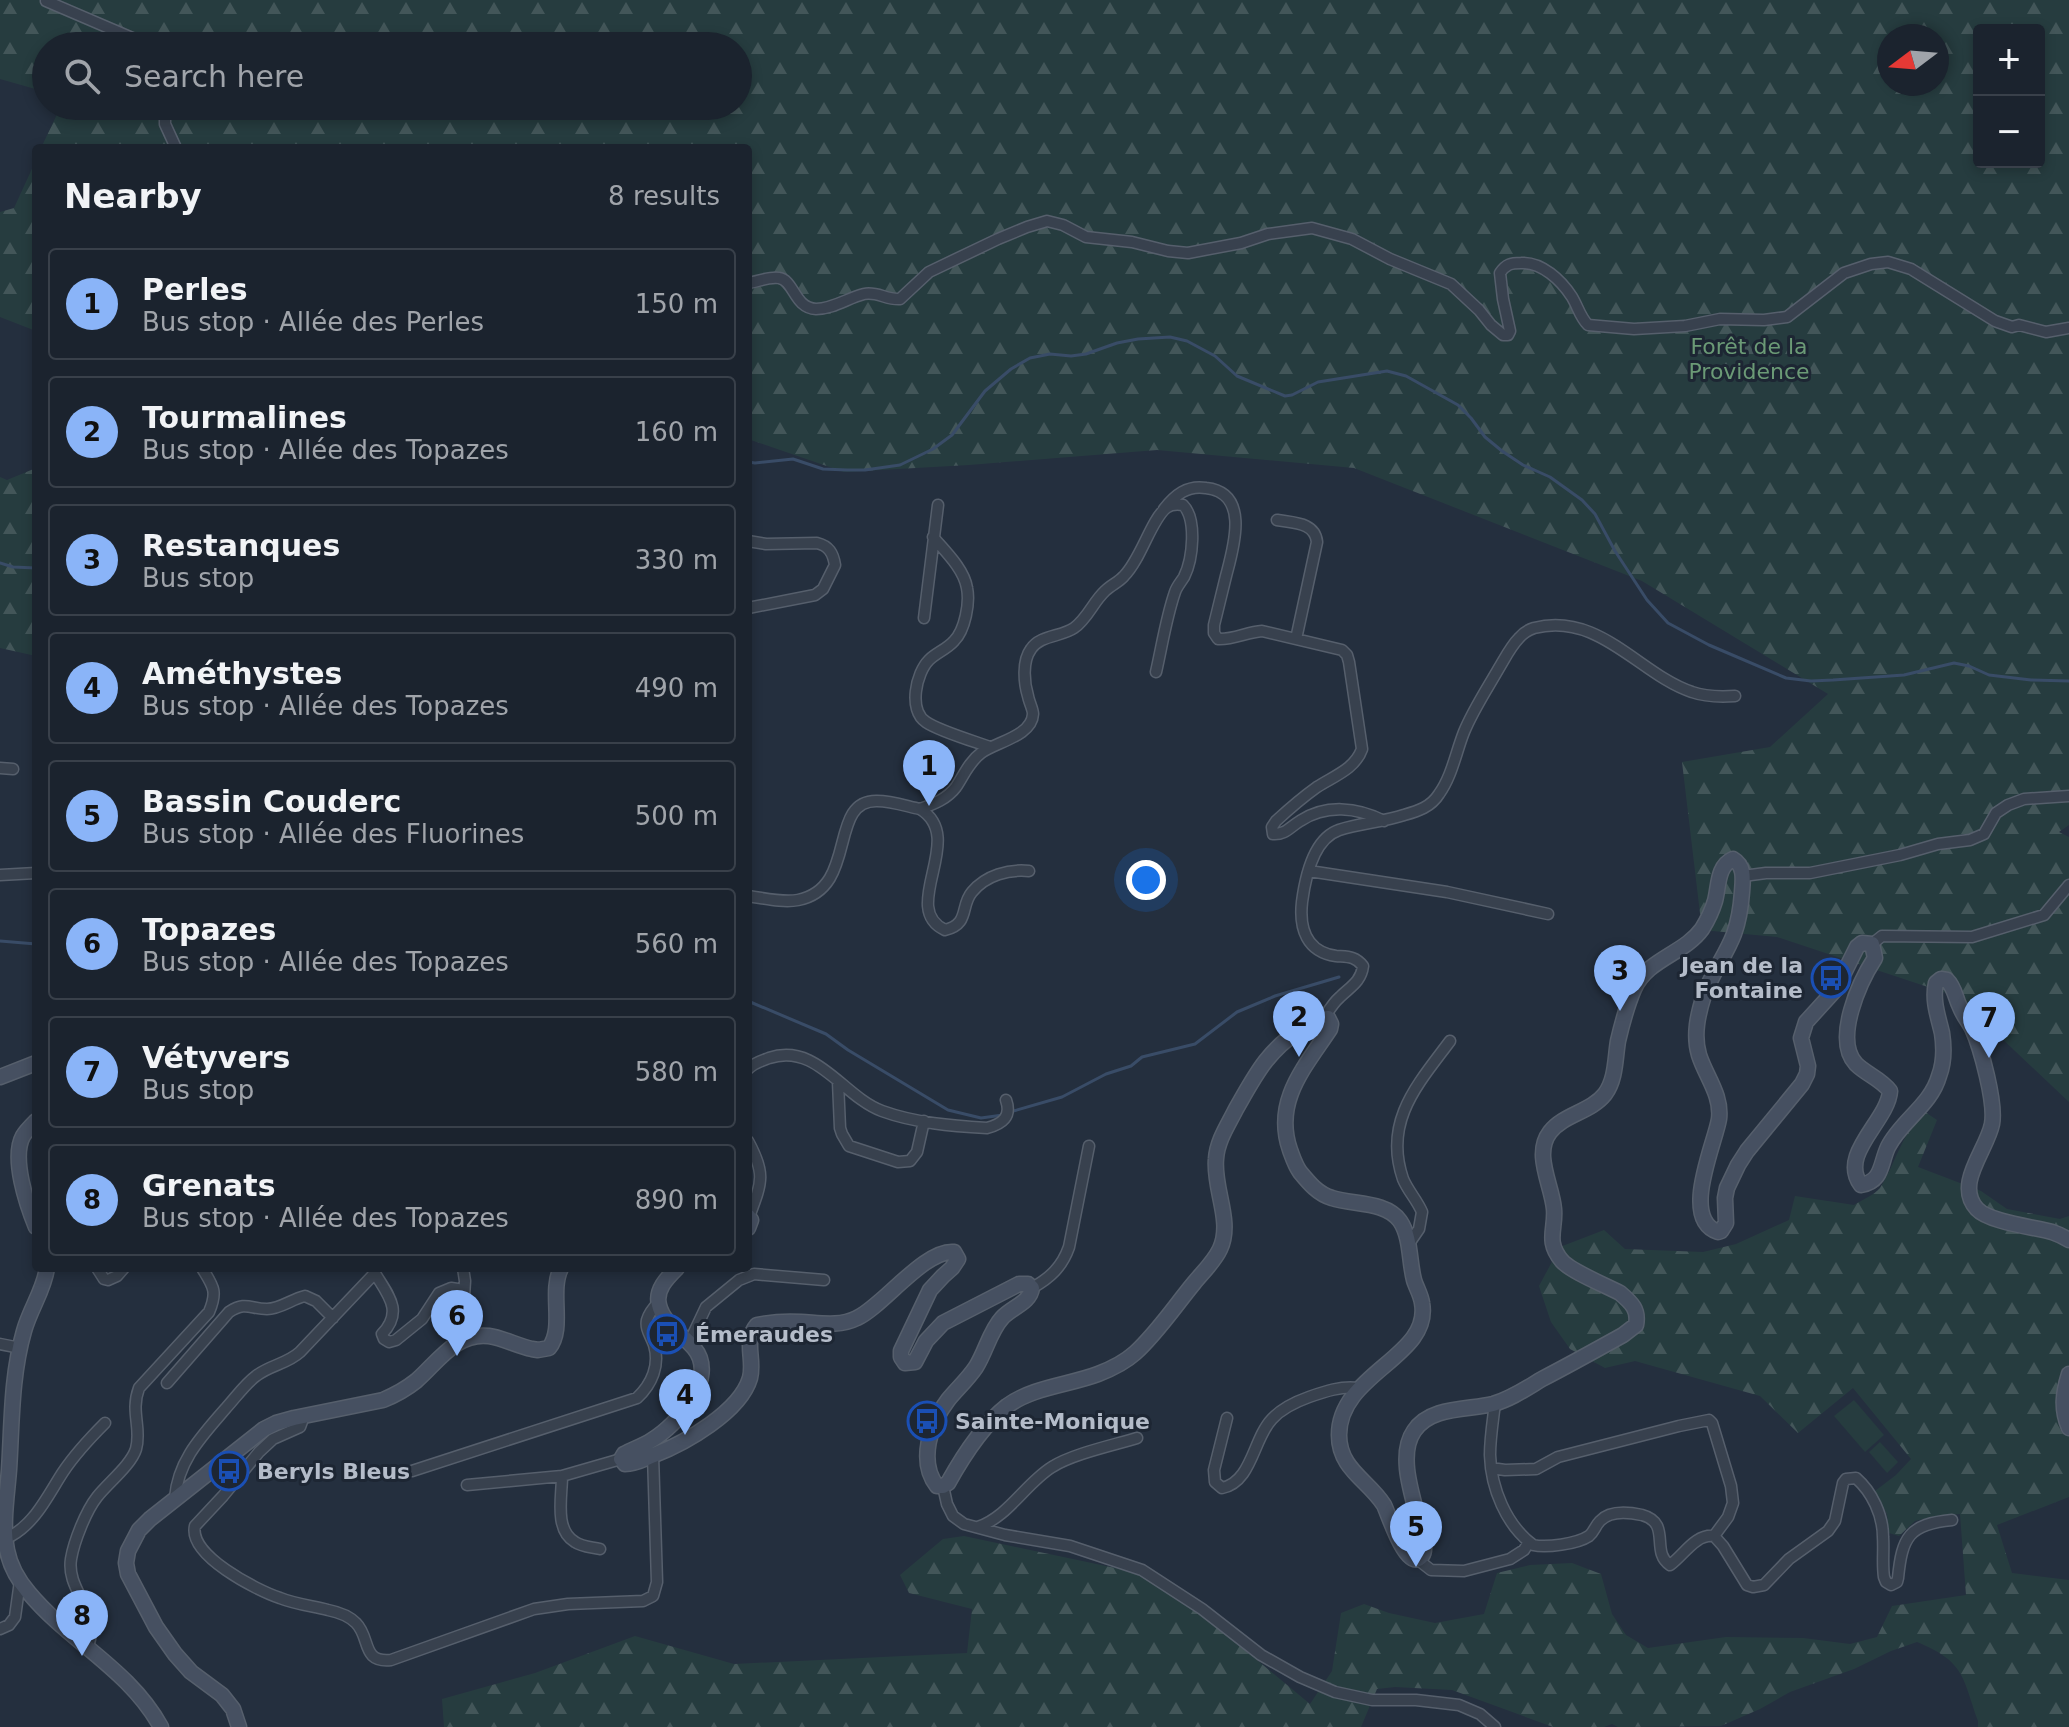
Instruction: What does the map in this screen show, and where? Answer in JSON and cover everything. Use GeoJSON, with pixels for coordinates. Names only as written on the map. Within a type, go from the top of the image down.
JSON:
{"type":"FeatureCollection","features":[{"type":"Feature","properties":{"kind":"main road"},"geometry":{"type":"LineString","coordinates":[[673,1272],[660,1291],[658,1303],[668,1323],[696,1350],[702,1369],[698,1389],[679,1419],[651,1441],[624,1454],[621,1459],[625,1464],[633,1464],[672,1448],[703,1429],[731,1405],[745,1390],[751,1372],[748,1345],[751,1332],[757,1325],[843,1323],[858,1318],[921,1266],[945,1252],[954,1252],[958,1259],[930,1290],[901,1351],[905,1363],[910,1363],[915,1362],[926,1341],[943,1323],[1019,1284],[1028,1284],[1032,1293],[996,1326],[977,1365],[947,1402],[935,1423],[927,1463],[931,1479],[937,1486],[943,1486],[995,1417],[1009,1404],[1039,1390],[1067,1384],[1117,1365],[1134,1354],[1164,1320],[1219,1250],[1224,1236],[1215,1163],[1224,1131],[1260,1067],[1273,1051],[1288,1038],[1324,1018],[1330,1020],[1330,1029],[1303,1066],[1286,1107],[1285,1137],[1296,1167],[1318,1192],[1392,1213],[1405,1231],[1423,1319],[1420,1328],[1388,1364],[1351,1397],[1343,1412],[1339,1435],[1341,1450],[1348,1464],[1384,1506],[1405,1553],[1417,1559],[1422,1556],[1424,1544],[1411,1495],[1407,1463],[1408,1447],[1414,1431],[1427,1419],[1440,1414],[1495,1403],[1515,1395],[1636,1325],[1636,1311],[1628,1299],[1566,1265],[1556,1252],[1551,1234],[1554,1205],[1543,1160],[1546,1141],[1556,1126],[1600,1099],[1610,1085],[1623,1023],[1638,981],[1657,963],[1683,948],[1702,929],[1713,909],[1721,871],[1733,859],[1737,860],[1743,876],[1739,917],[1704,995],[1697,1023],[1697,1046],[1719,1106],[1719,1120],[1701,1186],[1704,1218],[1714,1232],[1721,1231],[1726,1223],[1727,1188],[1738,1165],[1807,1074],[1801,1038],[1806,1022],[1836,989],[1862,943],[1872,944],[1875,958],[1860,985],[1846,1040],[1857,1066],[1875,1076],[1890,1091],[1889,1099],[1855,1161],[1858,1181],[1861,1185],[1878,1176],[1889,1145],[1935,1088],[1943,1046],[1934,993],[1936,983],[1941,979],[1947,980],[1977,1042],[1993,1108],[1992,1124],[1970,1178],[1968,1190],[1971,1200],[1981,1213],[2055,1233],[2069,1240]]}},
{"type":"Feature","properties":{"kind":"main road"},"geometry":{"type":"LineString","coordinates":[[0,1077],[32,1065]]}},
{"type":"Feature","properties":{"kind":"main road"},"geometry":{"type":"LineString","coordinates":[[32,1126],[23,1136],[19,1157],[32,1215]]}},
{"type":"Feature","properties":{"kind":"main road"},"geometry":{"type":"LineString","coordinates":[[46,1272],[24,1329],[14,1378],[5,1531],[9,1561],[29,1593],[138,1692],[161,1727]]}},
{"type":"Feature","properties":{"kind":"main road"},"geometry":{"type":"LineString","coordinates":[[239,1727],[233,1709],[222,1695],[191,1672],[175,1654],[156,1627],[128,1574],[128,1551],[139,1530],[175,1498],[276,1423],[369,1404],[397,1394],[416,1381],[449,1349],[468,1338],[491,1336],[532,1349],[549,1348],[555,1338],[556,1280],[559,1272]]}},
{"type":"Feature","properties":{"kind":"main road"},"geometry":{"type":"LineString","coordinates":[[2069,1374],[2063,1395],[2069,1428]]}},
{"type":"Feature","properties":{"kind":"street"},"geometry":{"type":"LineString","coordinates":[[46,1],[118,32]]}},
{"type":"Feature","properties":{"kind":"street"},"geometry":{"type":"LineString","coordinates":[[165,120],[174,144]]}},
{"type":"Feature","properties":{"kind":"street"},"geometry":{"type":"LineString","coordinates":[[752,282],[779,278],[785,281],[802,304],[813,309],[827,308],[867,293],[890,300],[900,299],[929,272],[998,239],[1047,221],[1086,237],[1188,253],[1241,243],[1268,234],[1312,228],[1352,239],[1390,259],[1451,284],[1503,335],[1508,335],[1510,331],[1500,273],[1511,263],[1527,262],[1551,273],[1572,297],[1581,318],[1588,325],[1634,329],[1685,326],[1720,319],[1787,317],[1844,273],[1888,262],[1911,269],[2003,324],[2046,332],[2069,328]]}},
{"type":"Feature","properties":{"kind":"street"},"geometry":{"type":"LineString","coordinates":[[920,809],[948,795],[979,754],[1022,732],[1033,714],[1025,677],[1030,650],[1040,641],[1061,635],[1083,621],[1103,592],[1124,576],[1138,557],[1164,509],[1179,494],[1196,487],[1209,488],[1222,494],[1231,503],[1236,519],[1236,536],[1214,625],[1218,639],[1262,631],[1342,650],[1347,655],[1362,749],[1355,762],[1317,787],[1276,821],[1271,830],[1273,834],[1285,832],[1313,814],[1342,808],[1360,810],[1385,821]]}},
{"type":"Feature","properties":{"kind":"street"},"geometry":{"type":"LineString","coordinates":[[1156,672],[1175,589],[1185,575],[1192,543],[1192,526],[1187,508],[1174,504],[1164,509]]}},
{"type":"Feature","properties":{"kind":"street"},"geometry":{"type":"LineString","coordinates":[[924,618],[938,505]]}},
{"type":"Feature","properties":{"kind":"street"},"geometry":{"type":"LineString","coordinates":[[1277,520],[1309,527],[1317,535],[1296,639]]}},
{"type":"Feature","properties":{"kind":"street"},"geometry":{"type":"LineString","coordinates":[[933,537],[963,575],[967,596],[963,624],[955,640],[929,660],[918,677],[917,709],[927,723],[990,747]]}},
{"type":"Feature","properties":{"kind":"street"},"geometry":{"type":"LineString","coordinates":[[752,542],[825,545],[835,565],[823,589],[815,595],[752,607]]}},
{"type":"Feature","properties":{"kind":"street"},"geometry":{"type":"LineString","coordinates":[[1324,1018],[1340,996],[1357,982],[1363,966],[1351,957],[1322,953],[1307,940],[1302,929],[1302,903],[1309,871],[1320,846],[1338,830],[1385,821],[1424,808],[1439,796],[1472,714],[1522,634],[1536,628],[1561,626],[1592,633],[1691,692],[1706,696],[1735,696]]}},
{"type":"Feature","properties":{"kind":"street"},"geometry":{"type":"LineString","coordinates":[[0,768],[13,769]]}},
{"type":"Feature","properties":{"kind":"street"},"geometry":{"type":"LineString","coordinates":[[1743,876],[1810,873],[1938,844],[1970,840],[1984,834],[1996,813],[2008,805],[2024,799],[2069,796]]}},
{"type":"Feature","properties":{"kind":"street"},"geometry":{"type":"LineString","coordinates":[[752,896],[795,901],[810,897],[823,888],[837,866],[850,815],[864,804],[874,801],[920,809],[930,817],[936,828],[938,850],[927,900],[938,927],[945,930],[957,925],[970,893],[985,881],[1004,872],[1029,871]]}},
{"type":"Feature","properties":{"kind":"street"},"geometry":{"type":"LineString","coordinates":[[1309,871],[1447,892],[1548,914]]}},
{"type":"Feature","properties":{"kind":"street"},"geometry":{"type":"LineString","coordinates":[[0,875],[32,873]]}},
{"type":"Feature","properties":{"kind":"street"},"geometry":{"type":"LineString","coordinates":[[1872,944],[1882,936],[1972,937],[2044,915],[2069,885]]}},
{"type":"Feature","properties":{"kind":"street"},"geometry":{"type":"LineString","coordinates":[[1408,1245],[1419,1229],[1422,1212],[1400,1169],[1400,1125],[1413,1090],[1450,1041]]}},
{"type":"Feature","properties":{"kind":"street"},"geometry":{"type":"LineString","coordinates":[[752,1066],[780,1054],[810,1059],[857,1098],[880,1110],[924,1121],[987,1128],[1006,1119],[1009,1109],[1006,1100]]}},
{"type":"Feature","properties":{"kind":"street"},"geometry":{"type":"LineString","coordinates":[[838,1082],[840,1128],[845,1140],[855,1149],[898,1162],[910,1161],[917,1152],[924,1121]]}},
{"type":"Feature","properties":{"kind":"street"},"geometry":{"type":"LineString","coordinates":[[1032,1288],[1046,1280],[1064,1261],[1089,1146]]}},
{"type":"Feature","properties":{"kind":"street"},"geometry":{"type":"LineString","coordinates":[[752,1149],[761,1172],[752,1206]]}},
{"type":"Feature","properties":{"kind":"street"},"geometry":{"type":"LineString","coordinates":[[100,1272],[108,1280],[120,1272]]}},
{"type":"Feature","properties":{"kind":"street"},"geometry":{"type":"LineString","coordinates":[[88,1647],[92,1636],[91,1623],[74,1582],[71,1556],[96,1498],[135,1451],[135,1403],[139,1388],[209,1312],[214,1298],[212,1284],[204,1272]]}},
{"type":"Feature","properties":{"kind":"street"},"geometry":{"type":"LineString","coordinates":[[175,1498],[178,1477],[188,1454],[238,1395],[257,1375],[294,1357],[372,1272]]}},
{"type":"Feature","properties":{"kind":"street"},"geometry":{"type":"LineString","coordinates":[[375,1272],[394,1309],[389,1326],[382,1334],[389,1342],[422,1319],[439,1293],[451,1288],[464,1290]]}},
{"type":"Feature","properties":{"kind":"street"},"geometry":{"type":"LineString","coordinates":[[464,1272],[463,1312],[468,1338]]}},
{"type":"Feature","properties":{"kind":"street"},"geometry":{"type":"LineString","coordinates":[[689,1343],[706,1307],[739,1280],[754,1274],[824,1280]]}},
{"type":"Feature","properties":{"kind":"street"},"geometry":{"type":"LineString","coordinates":[[167,1383],[229,1312],[237,1307],[247,1305],[271,1309],[305,1296],[316,1301],[333,1318]]}},
{"type":"Feature","properties":{"kind":"street"},"geometry":{"type":"LineString","coordinates":[[412,1471],[637,1398],[650,1384],[657,1366],[647,1326],[651,1311],[658,1303]]}},
{"type":"Feature","properties":{"kind":"street"},"geometry":{"type":"LineString","coordinates":[[0,1344],[20,1348]]}},
{"type":"Feature","properties":{"kind":"street"},"geometry":{"type":"LineString","coordinates":[[1227,1418],[1214,1470],[1215,1482],[1222,1488],[1240,1478],[1259,1436],[1283,1410],[1325,1391],[1358,1388]]}},
{"type":"Feature","properties":{"kind":"street"},"geometry":{"type":"LineString","coordinates":[[1495,1403],[1491,1468],[1507,1516],[1533,1545],[1543,1547],[1579,1540],[1590,1535],[1600,1521],[1616,1512],[1641,1515],[1658,1527],[1665,1563],[1674,1563],[1683,1551],[1704,1536],[1714,1536],[1747,1585],[1764,1585],[1789,1559],[1828,1531],[1835,1521],[1843,1483],[1846,1479],[1856,1478],[1871,1495],[1881,1519],[1884,1577],[1891,1585],[1897,1582],[1904,1542],[1913,1532],[1924,1525],[1952,1520]]}},
{"type":"Feature","properties":{"kind":"street"},"geometry":{"type":"LineString","coordinates":[[304,1416],[300,1427],[273,1439],[259,1452],[195,1526],[194,1538],[222,1568],[268,1594],[348,1617],[361,1631],[369,1652],[380,1660],[391,1660],[534,1609],[568,1604],[643,1601],[653,1596],[657,1582],[653,1455]]}},
{"type":"Feature","properties":{"kind":"street"},"geometry":{"type":"LineString","coordinates":[[1491,1468],[1536,1469],[1558,1457],[1709,1420],[1733,1494],[1731,1510],[1714,1536]]}},
{"type":"Feature","properties":{"kind":"street"},"geometry":{"type":"LineString","coordinates":[[5,1531],[11,1536],[20,1531],[49,1496],[65,1469],[105,1423]]}},
{"type":"Feature","properties":{"kind":"street"},"geometry":{"type":"LineString","coordinates":[[977,1527],[994,1519],[1055,1465],[1137,1438]]}},
{"type":"Feature","properties":{"kind":"street"},"geometry":{"type":"LineString","coordinates":[[467,1485],[562,1476],[621,1459]]}},
{"type":"Feature","properties":{"kind":"street"},"geometry":{"type":"LineString","coordinates":[[562,1476],[561,1524],[577,1544],[600,1549]]}},
{"type":"Feature","properties":{"kind":"street"},"geometry":{"type":"LineString","coordinates":[[943,1486],[953,1516],[964,1524],[1005,1535],[1070,1546],[1142,1570],[1202,1609],[1261,1655],[1300,1677],[1335,1692],[1372,1700],[1416,1700],[1459,1705],[1480,1714],[1495,1727]]}},
{"type":"Feature","properties":{"kind":"street"},"geometry":{"type":"LineString","coordinates":[[1417,1559],[1431,1570],[1464,1571],[1510,1559],[1524,1550],[1529,1542]]}},
{"type":"Feature","properties":{"kind":"street"},"geometry":{"type":"LineString","coordinates":[[0,1629],[9,1625],[15,1617],[20,1581]]}},
{"type":"Feature","properties":{"kind":"green space","name":"Forêt de la Providence"},"geometry":{"type":"Polygon","coordinates":[[[0,0],[2069,0],[2069,825],[2059,832],[2069,837],[2069,1102],[1958,997],[1777,937],[1702,930],[1682,762],[1770,747],[1828,694],[1642,581],[1354,468],[1157,450],[844,472],[752,440],[752,144],[43,144],[54,120],[752,120],[752,32],[32,32],[32,88],[0,79],[0,0]]]}},
{"type":"Feature","properties":{"kind":"green space"},"geometry":{"type":"Polygon","coordinates":[[[32,169],[32,329],[0,317],[0,212],[14,208],[32,169]]]}},
{"type":"Feature","properties":{"kind":"green space"},"geometry":{"type":"Polygon","coordinates":[[[32,470],[32,655],[0,648],[0,477],[7,480],[32,470]]]}},
{"type":"Feature","properties":{"kind":"green space"},"geometry":{"type":"Polygon","coordinates":[[[1925,1112],[1937,1120],[1918,1167],[1981,1191],[2007,1209],[2060,1219],[2069,1216],[2069,1497],[1997,1525],[2012,1573],[2069,1580],[2069,1727],[1978,1727],[1960,1672],[1945,1656],[1917,1642],[1790,1692],[1721,1726],[1618,1727],[1612,1724],[1604,1727],[1553,1727],[1452,1690],[1395,1687],[1377,1689],[1361,1727],[444,1727],[442,1699],[535,1673],[635,1636],[734,1664],[967,1653],[972,1609],[909,1593],[900,1575],[943,1539],[964,1536],[1139,1573],[1176,1593],[1310,1704],[1332,1671],[1341,1613],[1364,1604],[1435,1623],[1484,1614],[1497,1573],[1530,1565],[1572,1563],[1601,1574],[1612,1614],[1626,1635],[1648,1648],[1726,1637],[1803,1638],[1850,1644],[1877,1637],[1892,1606],[1966,1595],[1960,1514],[1915,1521],[1899,1536],[1889,1533],[1887,1514],[1875,1491],[1911,1459],[1853,1388],[1798,1433],[1760,1396],[1635,1361],[1605,1368],[1570,1349],[1551,1322],[1539,1286],[1560,1247],[1604,1230],[1625,1249],[1703,1252],[1736,1244],[1789,1220],[1795,1196],[1854,1205],[1880,1188],[1904,1139],[1925,1112]]]}},
{"type":"Feature","properties":{"kind":"green space"},"geometry":{"type":"Polygon","coordinates":[[[1854,1400],[1884,1435],[1865,1452],[1834,1416],[1854,1400]]]}},
{"type":"Feature","properties":{"kind":"green space"},"geometry":{"type":"Polygon","coordinates":[[[1880,1442],[1898,1462],[1887,1473],[1869,1452],[1880,1442]]]}},
{"type":"Feature","properties":{"kind":"waterway"},"geometry":{"type":"LineString","coordinates":[[752,463],[793,459],[823,469],[847,470],[900,465],[933,449],[952,435],[985,391],[1030,358],[1050,354],[1086,354],[1138,339],[1170,337],[1187,341],[1215,356],[1237,376],[1285,396],[1318,382],[1387,371],[1406,376],[1458,405],[1485,437],[1502,451],[1550,477],[1582,500],[1595,514],[1647,600],[1668,623],[1709,645],[1786,678],[1811,681],[1904,675],[1954,663],[1989,675],[2069,681]]}},
{"type":"Feature","properties":{"kind":"waterway"},"geometry":{"type":"LineString","coordinates":[[0,563],[32,568]]}},
{"type":"Feature","properties":{"kind":"waterway"},"geometry":{"type":"LineString","coordinates":[[0,941],[32,944]]}},
{"type":"Feature","properties":{"kind":"waterway"},"geometry":{"type":"LineString","coordinates":[[1010,1112],[1062,1097],[1106,1074],[1131,1066],[1142,1057],[1195,1044],[1237,1012],[1275,996],[1339,977]]}},
{"type":"Feature","properties":{"kind":"waterway"},"geometry":{"type":"LineString","coordinates":[[752,1003],[826,1034],[948,1110],[981,1118],[1003,1115]]}},
{"type":"Feature","properties":{"kind":"place","name":"Perles"},"geometry":{"type":"Point","coordinates":[929,806]}},
{"type":"Feature","properties":{"kind":"place","name":"Jean de la Fontaine"},"geometry":{"type":"Point","coordinates":[1831,978]}},
{"type":"Feature","properties":{"kind":"place","name":"Restanques"},"geometry":{"type":"Point","coordinates":[1620,1011]}},
{"type":"Feature","properties":{"kind":"place","name":"Tourmalines"},"geometry":{"type":"Point","coordinates":[1299,1057]}},
{"type":"Feature","properties":{"kind":"place","name":"Vétyvers"},"geometry":{"type":"Point","coordinates":[1989,1058]}},
{"type":"Feature","properties":{"kind":"place","name":"Émeraudes"},"geometry":{"type":"Point","coordinates":[667,1334]}},
{"type":"Feature","properties":{"kind":"place","name":"Topazes"},"geometry":{"type":"Point","coordinates":[457,1356]}},
{"type":"Feature","properties":{"kind":"place","name":"Sainte-Monique"},"geometry":{"type":"Point","coordinates":[927,1421]}},
{"type":"Feature","properties":{"kind":"place","name":"Améthystes"},"geometry":{"type":"Point","coordinates":[685,1435]}},
{"type":"Feature","properties":{"kind":"place","name":"Beryls Bleus"},"geometry":{"type":"Point","coordinates":[229,1471]}},
{"type":"Feature","properties":{"kind":"place","name":"Bassin Couderc"},"geometry":{"type":"Point","coordinates":[1416,1567]}},
{"type":"Feature","properties":{"kind":"place","name":"Grenats"},"geometry":{"type":"Point","coordinates":[82,1656]}}]}
